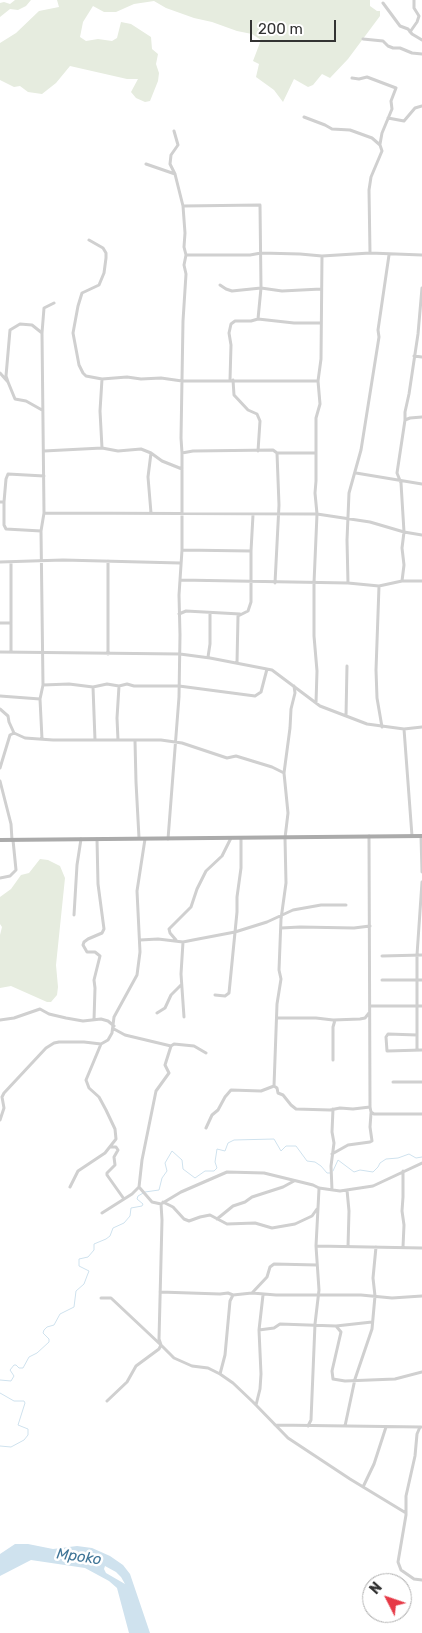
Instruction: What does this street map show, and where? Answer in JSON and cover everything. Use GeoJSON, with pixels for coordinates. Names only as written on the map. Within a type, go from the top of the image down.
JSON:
{"type":"FeatureCollection","features":[{"type":"Feature","properties":{"kind":"main road"},"geometry":{"type":"LineString","coordinates":[[0,840],[422,836]]}},
{"type":"Feature","properties":{"kind":"street"},"geometry":{"type":"LineString","coordinates":[[410,32],[419,16],[414,8],[414,0]]}},
{"type":"Feature","properties":{"kind":"street"},"geometry":{"type":"LineString","coordinates":[[383,3],[400,26],[422,40]]}},
{"type":"Feature","properties":{"kind":"street"},"geometry":{"type":"LineString","coordinates":[[363,40],[383,41],[393,48],[422,54]]}},
{"type":"Feature","properties":{"kind":"street"},"geometry":{"type":"LineString","coordinates":[[352,78],[367,77],[396,88],[391,101],[392,109],[380,141],[382,151],[371,177],[369,190],[370,253]]}},
{"type":"Feature","properties":{"kind":"street"},"geometry":{"type":"LineString","coordinates":[[388,118],[404,121],[415,108],[422,106]]}},
{"type":"Feature","properties":{"kind":"street"},"geometry":{"type":"LineString","coordinates":[[304,117],[332,129],[350,130],[372,138],[380,145]]}},
{"type":"Feature","properties":{"kind":"street"},"geometry":{"type":"LineString","coordinates":[[168,839],[179,686],[180,563],[182,550],[182,453],[180,438],[186,274],[184,266],[186,255],[184,247],[183,206],[176,174],[170,164],[170,158],[178,145],[174,131]]}},
{"type":"Feature","properties":{"kind":"street"},"geometry":{"type":"LineString","coordinates":[[146,164],[176,174]]}},
{"type":"Feature","properties":{"kind":"street"},"geometry":{"type":"LineString","coordinates":[[183,206],[260,205],[261,288],[258,318]]}},
{"type":"Feature","properties":{"kind":"street"},"geometry":{"type":"LineString","coordinates":[[89,240],[103,248],[106,253],[106,264],[99,284],[84,291],[81,295],[73,333],[83,373],[90,378],[127,377],[141,380],[161,378],[276,382],[318,381]]}},
{"type":"Feature","properties":{"kind":"street"},"geometry":{"type":"LineString","coordinates":[[186,255],[250,255],[261,253],[322,256],[370,253],[422,255]]}},
{"type":"Feature","properties":{"kind":"street"},"geometry":{"type":"LineString","coordinates":[[348,584],[347,518],[349,493],[356,473],[380,337],[378,330],[390,255]]}},
{"type":"Feature","properties":{"kind":"street"},"geometry":{"type":"LineString","coordinates":[[316,703],[317,671],[314,636],[314,583],[317,514],[315,453],[316,418],[320,404],[318,381],[321,359],[322,256]]}},
{"type":"Feature","properties":{"kind":"street"},"geometry":{"type":"LineString","coordinates":[[220,285],[232,291],[261,288],[282,291],[321,289]]}},
{"type":"Feature","properties":{"kind":"street"},"geometry":{"type":"LineString","coordinates":[[402,581],[404,532],[400,480],[397,467],[405,412],[410,394],[422,288]]}},
{"type":"Feature","properties":{"kind":"street"},"geometry":{"type":"LineString","coordinates":[[42,739],[40,699],[43,684],[41,652],[41,531],[44,513],[44,451],[42,333],[44,308],[54,303]]}},
{"type":"Feature","properties":{"kind":"street"},"geometry":{"type":"LineString","coordinates":[[258,451],[260,421],[257,414],[248,410],[234,395],[229,333],[231,324],[239,320],[250,321],[258,318],[294,323],[320,323]]}},
{"type":"Feature","properties":{"kind":"street"},"geometry":{"type":"LineString","coordinates":[[42,333],[32,325],[20,324],[10,330],[6,376],[15,399],[42,410]]}},
{"type":"Feature","properties":{"kind":"street"},"geometry":{"type":"LineString","coordinates":[[414,356],[422,357]]}},
{"type":"Feature","properties":{"kind":"street"},"geometry":{"type":"LineString","coordinates":[[0,373],[8,382]]}},
{"type":"Feature","properties":{"kind":"street"},"geometry":{"type":"LineString","coordinates":[[102,379],[100,411],[102,448]]}},
{"type":"Feature","properties":{"kind":"street"},"geometry":{"type":"LineString","coordinates":[[405,420],[422,417]]}},
{"type":"Feature","properties":{"kind":"street"},"geometry":{"type":"LineString","coordinates":[[44,451],[102,448],[118,451],[141,450],[182,469]]}},
{"type":"Feature","properties":{"kind":"street"},"geometry":{"type":"LineString","coordinates":[[182,453],[193,451],[272,450],[277,453],[315,453]]}},
{"type":"Feature","properties":{"kind":"street"},"geometry":{"type":"LineString","coordinates":[[151,453],[148,477],[151,513]]}},
{"type":"Feature","properties":{"kind":"street"},"geometry":{"type":"LineString","coordinates":[[275,582],[278,514],[277,453]]}},
{"type":"Feature","properties":{"kind":"street"},"geometry":{"type":"LineString","coordinates":[[356,473],[422,484]]}},
{"type":"Feature","properties":{"kind":"street"},"geometry":{"type":"LineString","coordinates":[[41,531],[6,529],[4,524],[5,509],[2,502],[8,474],[44,476]]}},
{"type":"Feature","properties":{"kind":"street"},"geometry":{"type":"LineString","coordinates":[[44,513],[317,514],[370,522],[422,535]]}},
{"type":"Feature","properties":{"kind":"street"},"geometry":{"type":"LineString","coordinates":[[179,614],[186,611],[240,614],[248,611],[252,581],[253,514]]}},
{"type":"Feature","properties":{"kind":"street"},"geometry":{"type":"LineString","coordinates":[[182,550],[251,551]]}},
{"type":"Feature","properties":{"kind":"street"},"geometry":{"type":"LineString","coordinates":[[0,562],[108,561],[180,563]]}},
{"type":"Feature","properties":{"kind":"street"},"geometry":{"type":"LineString","coordinates":[[108,561],[108,654]]}},
{"type":"Feature","properties":{"kind":"street"},"geometry":{"type":"LineString","coordinates":[[11,562],[11,651]]}},
{"type":"Feature","properties":{"kind":"street"},"geometry":{"type":"LineString","coordinates":[[180,580],[379,586],[402,581],[422,581]]}},
{"type":"Feature","properties":{"kind":"street"},"geometry":{"type":"LineString","coordinates":[[379,586],[376,670],[377,698],[382,727]]}},
{"type":"Feature","properties":{"kind":"street"},"geometry":{"type":"LineString","coordinates":[[208,658],[210,613]]}},
{"type":"Feature","properties":{"kind":"street"},"geometry":{"type":"LineString","coordinates":[[237,663],[238,620],[240,614]]}},
{"type":"Feature","properties":{"kind":"street"},"geometry":{"type":"LineString","coordinates":[[0,623],[11,623]]}},
{"type":"Feature","properties":{"kind":"street"},"geometry":{"type":"LineString","coordinates":[[0,652],[180,654],[267,668],[328,710],[367,724],[382,727],[404,729],[422,727]]}},
{"type":"Feature","properties":{"kind":"street"},"geometry":{"type":"LineString","coordinates":[[346,716],[347,666]]}},
{"type":"Feature","properties":{"kind":"street"},"geometry":{"type":"LineString","coordinates":[[43,684],[179,686],[255,696],[260,692],[267,668]]}},
{"type":"Feature","properties":{"kind":"street"},"geometry":{"type":"LineString","coordinates":[[93,686],[95,740]]}},
{"type":"Feature","properties":{"kind":"street"},"geometry":{"type":"LineString","coordinates":[[118,740],[119,686]]}},
{"type":"Feature","properties":{"kind":"street"},"geometry":{"type":"LineString","coordinates":[[294,686],[295,693],[290,710],[290,728],[284,773],[288,813],[285,838],[286,883],[282,914],[279,970],[281,979],[277,1004],[278,1018],[274,1086],[277,1088],[278,1093],[283,1095],[296,1109],[370,1107]]}},
{"type":"Feature","properties":{"kind":"street"},"geometry":{"type":"LineString","coordinates":[[0,696],[40,699]]}},
{"type":"Feature","properties":{"kind":"street"},"geometry":{"type":"LineString","coordinates":[[0,709],[8,716],[14,733],[25,738],[160,740],[190,746],[226,758],[236,756],[272,767],[284,773]]}},
{"type":"Feature","properties":{"kind":"street"},"geometry":{"type":"LineString","coordinates":[[404,729],[412,836]]}},
{"type":"Feature","properties":{"kind":"street"},"geometry":{"type":"LineString","coordinates":[[0,768],[10,735],[14,733]]}},
{"type":"Feature","properties":{"kind":"street"},"geometry":{"type":"LineString","coordinates":[[135,741],[139,838]]}},
{"type":"Feature","properties":{"kind":"street"},"geometry":{"type":"LineString","coordinates":[[0,781],[11,824],[16,870],[10,876],[0,878]]}},
{"type":"Feature","properties":{"kind":"street"},"geometry":{"type":"LineString","coordinates":[[332,1154],[348,1145],[370,1142],[372,1140],[370,1127],[369,836]]}},
{"type":"Feature","properties":{"kind":"street"},"geometry":{"type":"LineString","coordinates":[[422,836],[422,872]]}},
{"type":"Feature","properties":{"kind":"street"},"geometry":{"type":"LineString","coordinates":[[176,940],[169,929],[191,907],[206,871],[222,856],[231,838]]}},
{"type":"Feature","properties":{"kind":"street"},"geometry":{"type":"LineString","coordinates":[[215,995],[225,996],[229,992],[241,868],[241,838]]}},
{"type":"Feature","properties":{"kind":"street"},"geometry":{"type":"LineString","coordinates":[[74,915],[77,865],[81,839]]}},
{"type":"Feature","properties":{"kind":"street"},"geometry":{"type":"LineString","coordinates":[[94,1020],[96,988],[94,980],[100,956],[95,952],[87,952],[83,945],[88,939],[102,933],[104,929],[98,884],[97,839]]}},
{"type":"Feature","properties":{"kind":"street"},"geometry":{"type":"LineString","coordinates":[[70,1187],[78,1171],[111,1147],[116,1139],[115,1129],[99,1098],[88,1088],[86,1082],[92,1062],[101,1044],[108,1040],[114,1027],[114,1017],[137,975],[140,940],[137,891],[145,839]]}},
{"type":"Feature","properties":{"kind":"street"},"geometry":{"type":"LineString","coordinates":[[417,1050],[422,882]]}},
{"type":"Feature","properties":{"kind":"street"},"geometry":{"type":"LineString","coordinates":[[140,940],[176,940],[183,942],[235,932],[267,922],[293,910],[321,905],[346,905]]}},
{"type":"Feature","properties":{"kind":"street"},"geometry":{"type":"LineString","coordinates":[[282,928],[354,928],[370,926]]}},
{"type":"Feature","properties":{"kind":"street"},"geometry":{"type":"LineString","coordinates":[[183,942],[181,984],[184,1016]]}},
{"type":"Feature","properties":{"kind":"street"},"geometry":{"type":"LineString","coordinates":[[382,956],[420,955]]}},
{"type":"Feature","properties":{"kind":"street"},"geometry":{"type":"LineString","coordinates":[[382,980],[420,980]]}},
{"type":"Feature","properties":{"kind":"street"},"geometry":{"type":"LineString","coordinates":[[157,1013],[165,1008],[171,995],[181,984]]}},
{"type":"Feature","properties":{"kind":"street"},"geometry":{"type":"LineString","coordinates":[[370,1006],[422,1006]]}},
{"type":"Feature","properties":{"kind":"street"},"geometry":{"type":"LineString","coordinates":[[0,1020],[14,1018],[40,1009],[48,1014],[83,1021],[108,1020],[125,1035],[172,1046],[174,1044],[194,1046],[206,1053]]}},
{"type":"Feature","properties":{"kind":"street"},"geometry":{"type":"LineString","coordinates":[[278,1018],[335,1020],[365,1018],[370,1012]]}},
{"type":"Feature","properties":{"kind":"street"},"geometry":{"type":"LineString","coordinates":[[333,1060],[333,1028],[335,1020]]}},
{"type":"Feature","properties":{"kind":"street"},"geometry":{"type":"LineString","coordinates":[[416,1035],[388,1034],[386,1037],[388,1051],[422,1050]]}},
{"type":"Feature","properties":{"kind":"street"},"geometry":{"type":"LineString","coordinates":[[0,1120],[4,1108],[2,1097],[4,1093],[46,1048],[59,1042],[101,1044]]}},
{"type":"Feature","properties":{"kind":"street"},"geometry":{"type":"LineString","coordinates":[[102,1213],[139,1187],[142,1160],[156,1092],[169,1072],[165,1065],[172,1046]]}},
{"type":"Feature","properties":{"kind":"street"},"geometry":{"type":"LineString","coordinates":[[393,1082],[422,1082]]}},
{"type":"Feature","properties":{"kind":"street"},"geometry":{"type":"LineString","coordinates":[[206,1128],[212,1115],[218,1110],[231,1090],[261,1091],[274,1086]]}},
{"type":"Feature","properties":{"kind":"street"},"geometry":{"type":"LineString","coordinates":[[332,1190],[333,1109]]}},
{"type":"Feature","properties":{"kind":"street"},"geometry":{"type":"LineString","coordinates":[[371,1112],[374,1114],[422,1114]]}},
{"type":"Feature","properties":{"kind":"street"},"geometry":{"type":"LineString","coordinates":[[111,1147],[116,1147],[118,1150],[114,1157],[115,1165],[107,1175],[124,1199]]}},
{"type":"Feature","properties":{"kind":"street"},"geometry":{"type":"LineString","coordinates":[[162,1203],[181,1192],[227,1172],[264,1173],[319,1188],[347,1190],[373,1186],[422,1163]]}},
{"type":"Feature","properties":{"kind":"street"},"geometry":{"type":"LineString","coordinates":[[403,1172],[403,1247]]}},
{"type":"Feature","properties":{"kind":"street"},"geometry":{"type":"LineString","coordinates":[[217,1219],[233,1206],[294,1181]]}},
{"type":"Feature","properties":{"kind":"street"},"geometry":{"type":"LineString","coordinates":[[139,1187],[152,1202],[173,1207],[184,1219],[189,1221],[200,1216],[210,1215],[227,1224],[255,1223],[272,1228],[284,1227],[312,1216],[318,1209]]}},
{"type":"Feature","properties":{"kind":"street"},"geometry":{"type":"LineString","coordinates":[[308,1426],[311,1420],[314,1324],[318,1296],[316,1246],[319,1188]]}},
{"type":"Feature","properties":{"kind":"street"},"geometry":{"type":"LineString","coordinates":[[347,1190],[349,1211],[348,1247]]}},
{"type":"Feature","properties":{"kind":"street"},"geometry":{"type":"LineString","coordinates":[[107,1401],[127,1382],[136,1366],[159,1349],[161,1344],[159,1339],[162,1203]]}},
{"type":"Feature","properties":{"kind":"street"},"geometry":{"type":"LineString","coordinates":[[316,1246],[422,1248]]}},
{"type":"Feature","properties":{"kind":"street"},"geometry":{"type":"LineString","coordinates":[[345,1426],[354,1380],[372,1329],[376,1247]]}},
{"type":"Feature","properties":{"kind":"street"},"geometry":{"type":"LineString","coordinates":[[252,1293],[274,1264],[317,1265]]}},
{"type":"Feature","properties":{"kind":"street"},"geometry":{"type":"LineString","coordinates":[[160,1292],[228,1293],[233,1295],[252,1293],[263,1295],[375,1296],[392,1298],[422,1296]]}},
{"type":"Feature","properties":{"kind":"street"},"geometry":{"type":"LineString","coordinates":[[220,1374],[225,1355],[230,1301],[233,1295]]}},
{"type":"Feature","properties":{"kind":"street"},"geometry":{"type":"LineString","coordinates":[[256,1405],[260,1390],[259,1330],[263,1295]]}},
{"type":"Feature","properties":{"kind":"street"},"geometry":{"type":"LineString","coordinates":[[101,1298],[110,1298],[174,1358],[192,1366],[208,1368],[220,1374],[233,1383],[274,1425],[296,1444],[406,1513]]}},
{"type":"Feature","properties":{"kind":"street"},"geometry":{"type":"LineString","coordinates":[[259,1330],[274,1328],[280,1324],[336,1326],[372,1322]]}},
{"type":"Feature","properties":{"kind":"street"},"geometry":{"type":"LineString","coordinates":[[336,1326],[341,1332],[332,1376],[336,1380],[395,1379],[422,1372]]}},
{"type":"Feature","properties":{"kind":"street"},"geometry":{"type":"LineString","coordinates":[[274,1425],[421,1427],[417,1434],[415,1456],[406,1496],[406,1513],[398,1562],[399,1567],[414,1579],[422,1580]]}},
{"type":"Feature","properties":{"kind":"street"},"geometry":{"type":"LineString","coordinates":[[364,1487],[386,1427]]}},
{"type":"Feature","properties":{"kind":"shaded area"},"geometry":{"type":"Polygon","coordinates":[[[15,0],[31,0],[26,6],[18,10],[10,9],[0,17],[0,3],[10,4],[15,0]]]}},
{"type":"Feature","properties":{"kind":"shaded area"},"geometry":{"type":"Polygon","coordinates":[[[57,0],[370,0],[370,6],[380,11],[380,16],[348,59],[330,78],[322,74],[313,85],[308,87],[294,79],[283,102],[274,90],[256,77],[259,64],[253,61],[261,40],[252,34],[194,18],[166,8],[154,1],[134,4],[116,12],[104,12],[93,6],[83,22],[80,37],[86,41],[98,39],[112,41],[117,38],[121,22],[131,24],[151,37],[152,49],[158,54],[156,64],[159,73],[150,101],[145,102],[136,98],[131,92],[138,79],[127,79],[70,66],[56,83],[42,94],[28,92],[20,86],[14,87],[0,80],[0,43],[16,33],[39,11],[59,7],[57,0]]]}},
{"type":"Feature","properties":{"kind":"shaded area"},"geometry":{"type":"Polygon","coordinates":[[[40,859],[48,860],[60,866],[65,878],[56,965],[58,987],[57,995],[51,1002],[11,986],[0,988],[0,935],[2,927],[0,924],[0,897],[11,889],[21,875],[29,873],[40,859]]]}},
{"type":"Feature","properties":{"kind":"water","name":"Mpoko"},"geometry":{"type":"Polygon","coordinates":[[[15,1544],[28,1544],[53,1549],[77,1546],[92,1548],[110,1556],[123,1565],[130,1574],[150,1633],[129,1633],[117,1588],[109,1581],[85,1568],[31,1560],[0,1576],[0,1554],[15,1544]],[[105,1566],[106,1573],[125,1584],[121,1577],[105,1566]]]}},
{"type":"Feature","properties":{"kind":"waterway"},"geometry":{"type":"LineString","coordinates":[[0,1380],[11,1381],[14,1376],[10,1370],[14,1365],[23,1368],[29,1357],[37,1353],[49,1342],[49,1339],[43,1333],[44,1330],[54,1325],[60,1314],[74,1307],[76,1291],[84,1284],[89,1271],[79,1266],[79,1259],[88,1257],[94,1250],[94,1244],[106,1239],[110,1236],[113,1228],[124,1223],[130,1216],[131,1208],[142,1206],[143,1204],[137,1199],[138,1196],[145,1192],[159,1190],[162,1178],[167,1171],[165,1163],[172,1151],[182,1160],[183,1169],[195,1178],[205,1171],[214,1171],[217,1168],[215,1162],[217,1149],[225,1151],[228,1143],[234,1140],[274,1139],[281,1151],[286,1146],[296,1146],[307,1161],[315,1162],[327,1173],[330,1173]]}},
{"type":"Feature","properties":{"kind":"waterway"},"geometry":{"type":"LineString","coordinates":[[333,1171],[338,1160],[354,1172],[360,1170],[373,1172],[386,1159],[398,1158],[409,1154],[416,1158],[422,1157]]}},
{"type":"Feature","properties":{"kind":"waterway"},"geometry":{"type":"LineString","coordinates":[[0,1393],[14,1401],[24,1401],[18,1425],[28,1429],[28,1435],[24,1440],[11,1447],[0,1446]]}}]}
